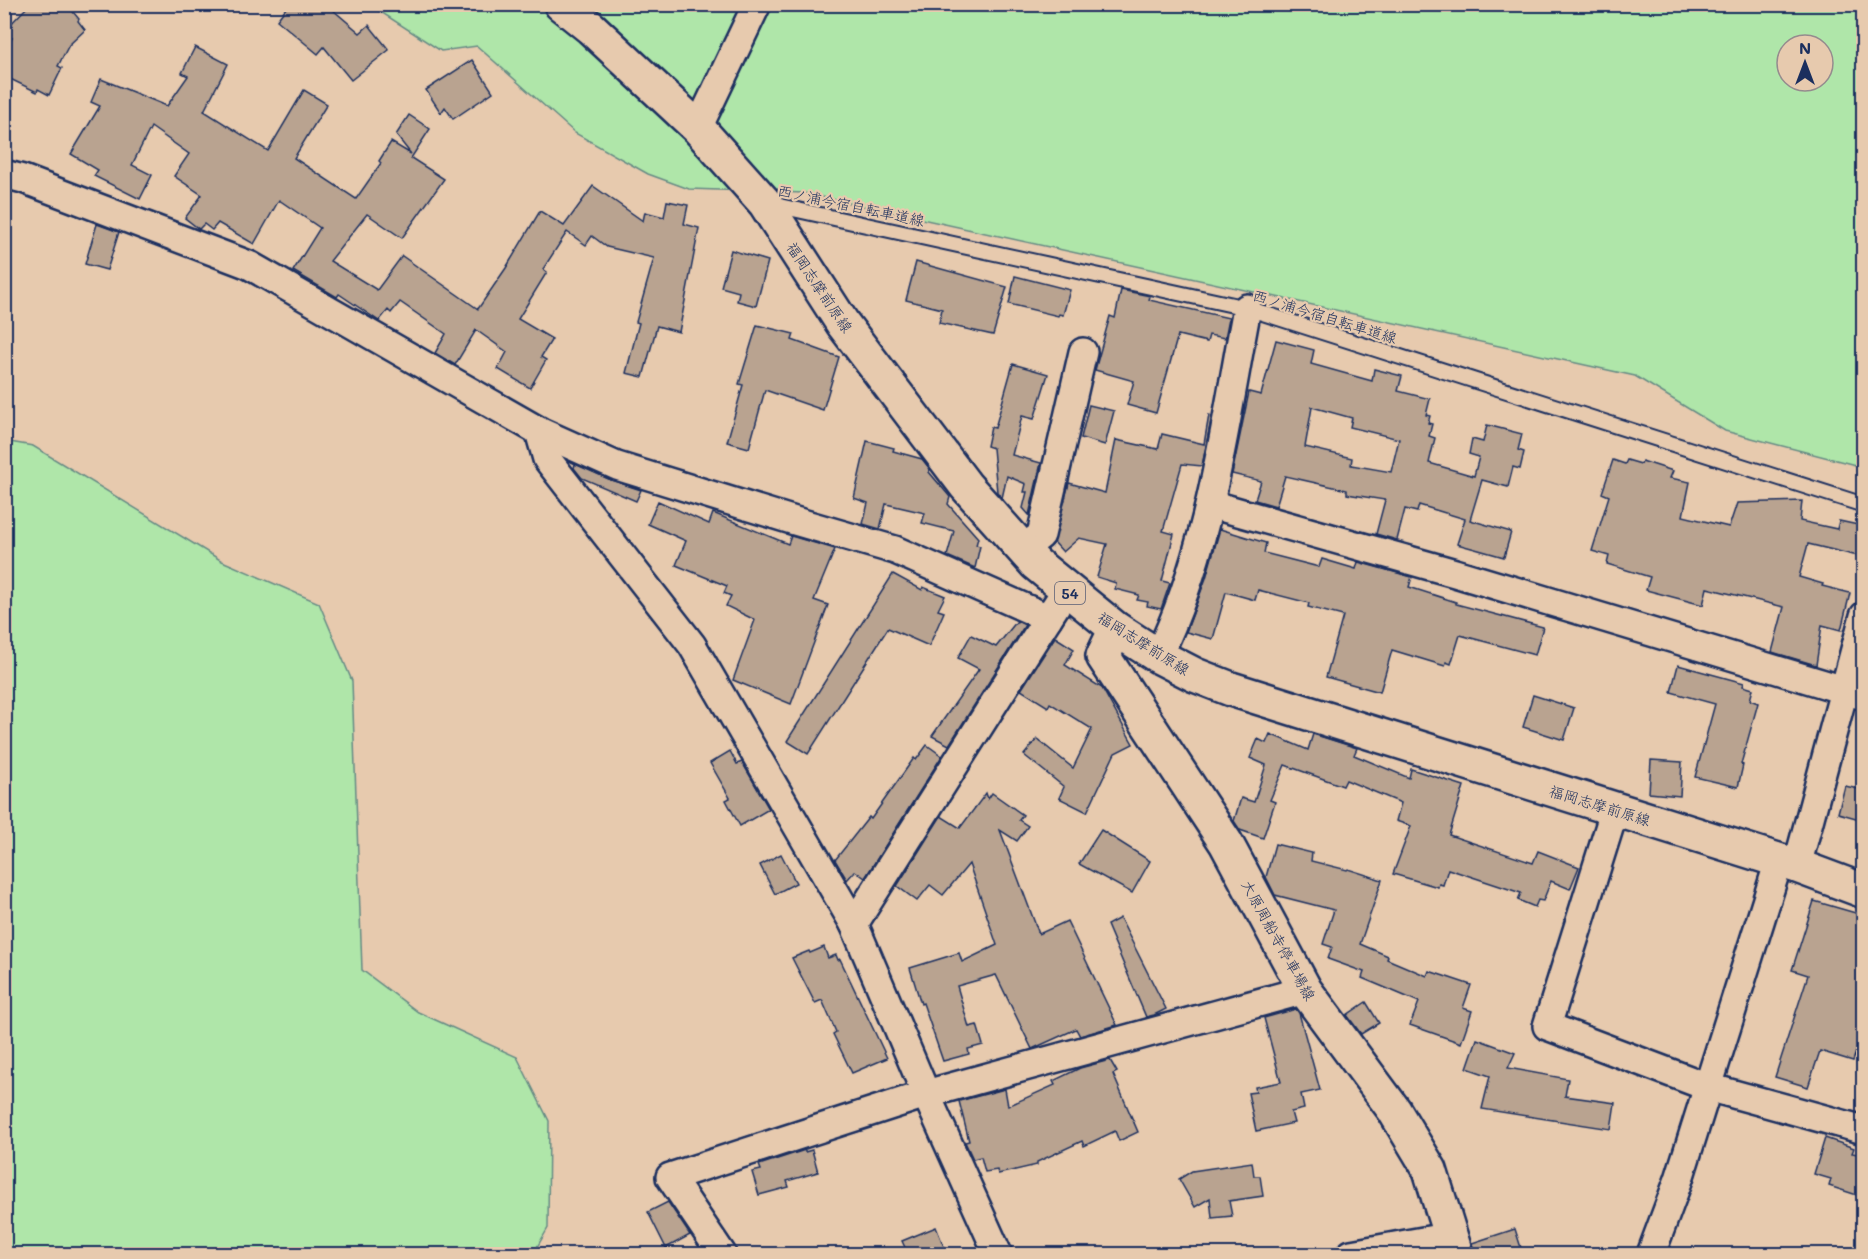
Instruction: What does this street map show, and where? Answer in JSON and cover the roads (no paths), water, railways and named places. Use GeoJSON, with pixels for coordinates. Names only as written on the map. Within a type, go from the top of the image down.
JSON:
{"type":"FeatureCollection","features":[{"type":"Feature","properties":{"kind":"main road","name":"福岡志摩前原線"},"geometry":{"type":"LineString","coordinates":[[561,4],[591,28],[698,128],[765,203],[843,324],[966,486],[1036,564],[1116,629],[1158,656],[1195,675],[1231,689],[1788,863],[1863,891]]}},
{"type":"Feature","properties":{"kind":"main road","name":"大原周船寺停車場線"},"geometry":{"type":"LineString","coordinates":[[1116,629],[1103,656],[1226,843],[1305,990],[1394,1110],[1430,1170],[1453,1245]]}},
{"type":"Feature","properties":{"kind":"street"},"geometry":{"type":"LineString","coordinates":[[698,128],[757,4]]}},
{"type":"Feature","properties":{"kind":"street"},"geometry":{"type":"LineString","coordinates":[[4,174],[23,179],[249,265],[539,431],[617,466],[895,550],[1048,618]]}},
{"type":"Feature","properties":{"kind":"street"},"geometry":{"type":"LineString","coordinates":[[1158,656],[1170,632],[1210,504],[1247,308]]}},
{"type":"Feature","properties":{"kind":"street"},"geometry":{"type":"LineString","coordinates":[[1023,549],[1041,535],[1083,352]]}},
{"type":"Feature","properties":{"kind":"street"},"geometry":{"type":"LineString","coordinates":[[539,431],[547,459],[692,645],[854,924],[926,1094],[998,1254]]}},
{"type":"Feature","properties":{"kind":"street"},"geometry":{"type":"LineString","coordinates":[[1210,504],[1455,573],[1854,694]]}},
{"type":"Feature","properties":{"kind":"street"},"geometry":{"type":"LineString","coordinates":[[854,924],[1066,590]]}},
{"type":"Feature","properties":{"kind":"street"},"geometry":{"type":"LineString","coordinates":[[1651,1254],[1788,863],[1854,694],[1863,616]]}},
{"type":"Feature","properties":{"kind":"street"},"geometry":{"type":"LineString","coordinates":[[1615,809],[1547,1026],[1708,1087],[1863,1130]]}},
{"type":"Feature","properties":{"kind":"street"},"geometry":{"type":"LineString","coordinates":[[722,1254],[670,1178],[926,1094],[1305,990]]}},
{"type":"Feature","properties":{"kind":"street"},"geometry":{"type":"LineString","coordinates":[[1351,1254],[1453,1245]]}},
{"type":"Feature","properties":{"kind":"lane","name":"西ノ浦今宿自転車道線"},"geometry":{"type":"LineString","coordinates":[[765,203],[1247,308],[1863,505]]}}]}
